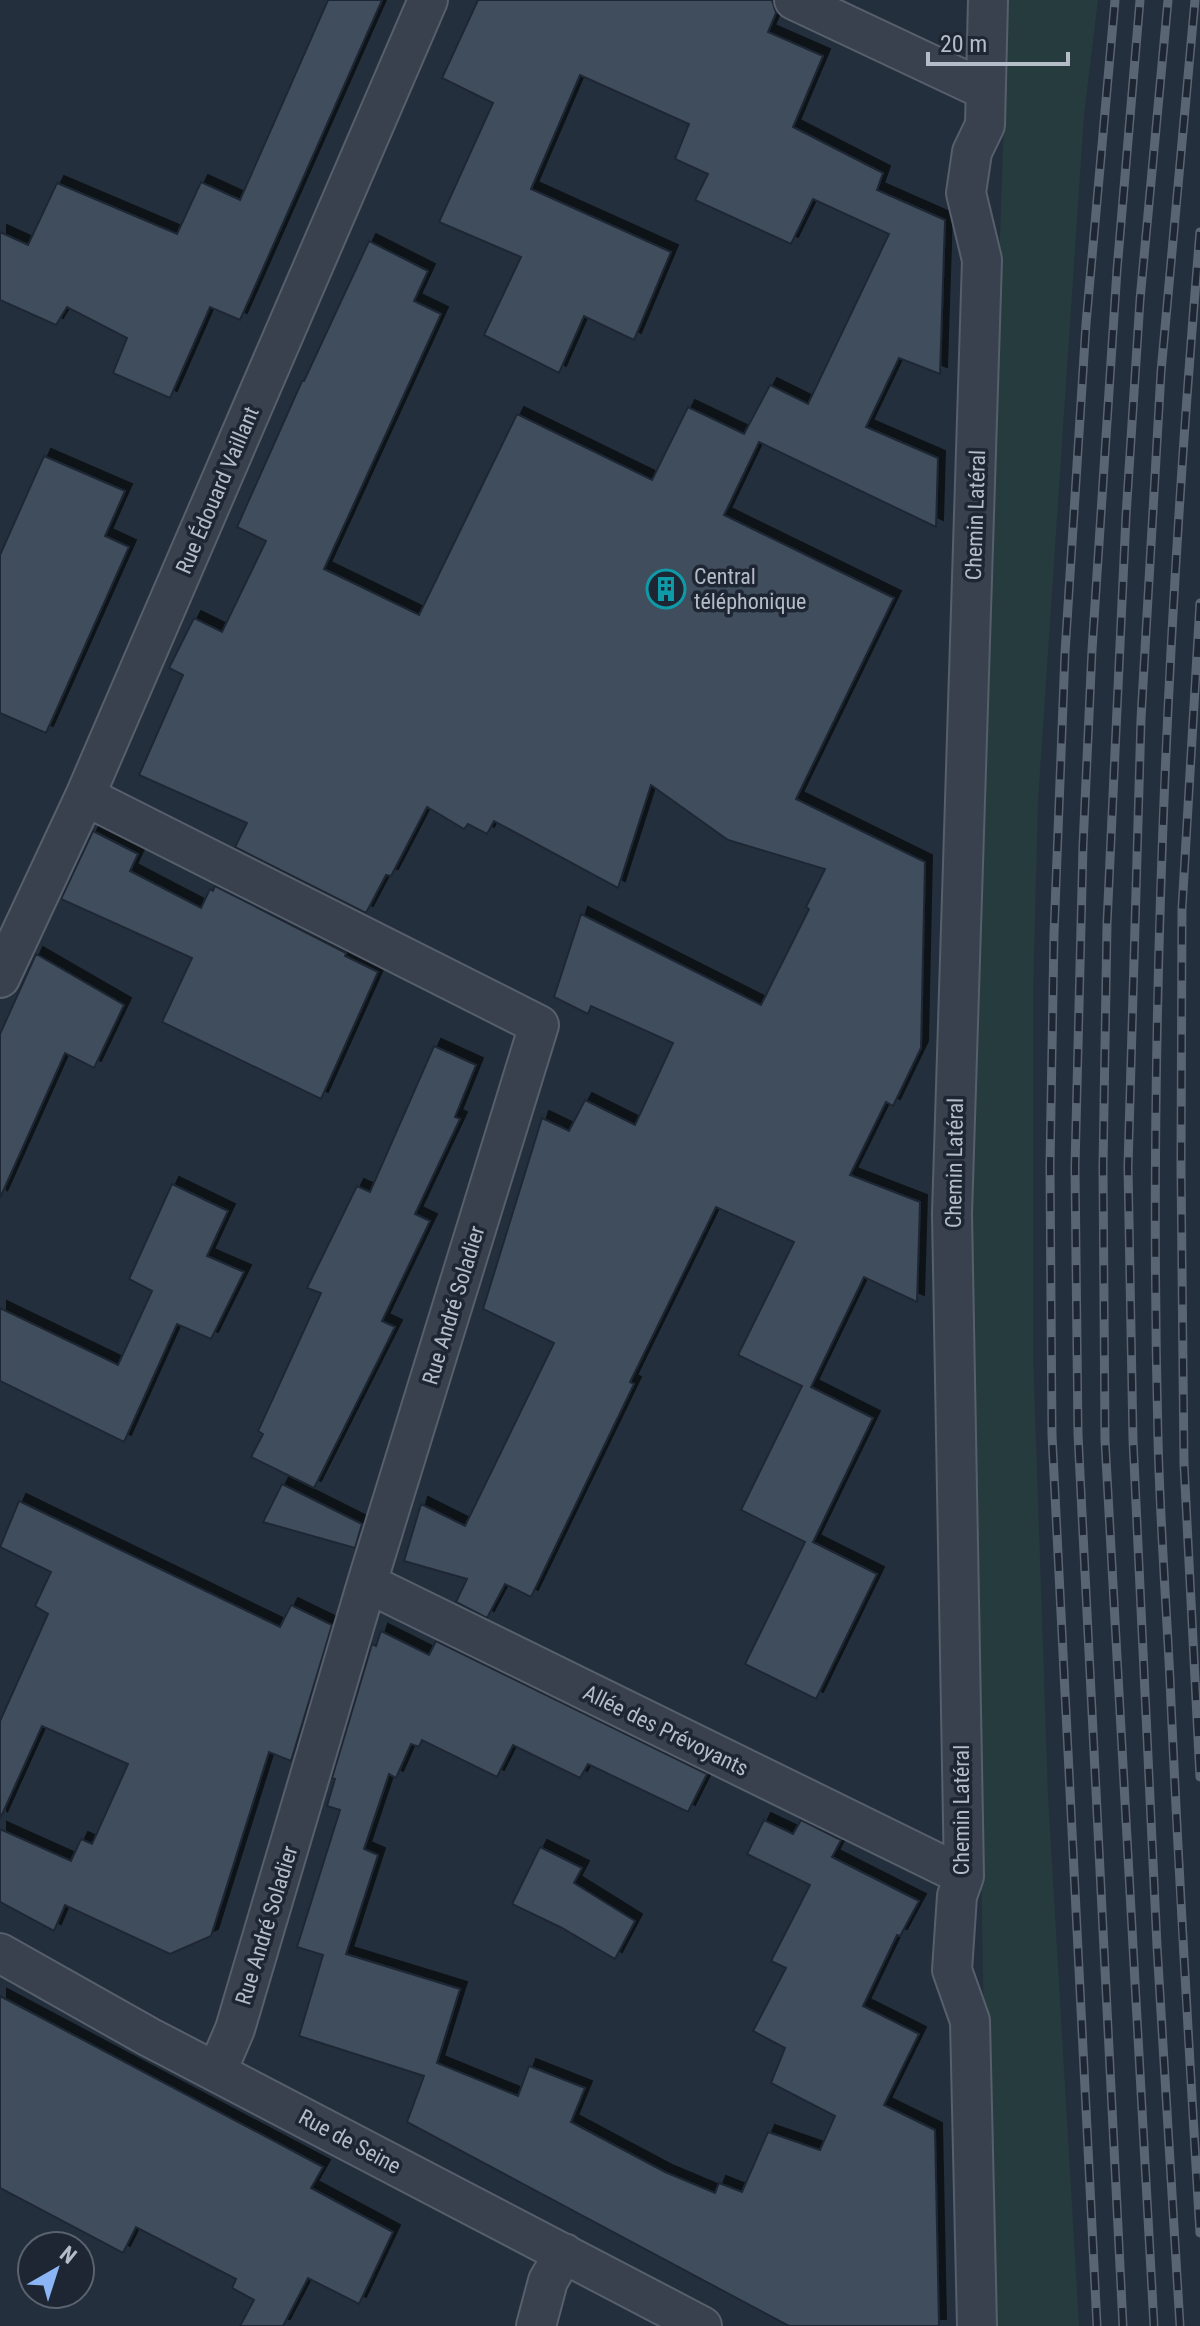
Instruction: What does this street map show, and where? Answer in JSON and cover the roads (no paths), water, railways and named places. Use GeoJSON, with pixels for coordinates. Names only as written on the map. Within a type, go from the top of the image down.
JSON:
{"type":"FeatureCollection","features":[{"type":"Feature","properties":{"kind":"street","name":"Rue Édouard Vaillant"},"geometry":{"type":"LineString","coordinates":[[0,978],[85,796],[428,0]]}},
{"type":"Feature","properties":{"kind":"street"},"geometry":{"type":"LineString","coordinates":[[794,0],[985,90]]}},
{"type":"Feature","properties":{"kind":"street","name":"Chemin Latéral"},"geometry":{"type":"LineString","coordinates":[[977,2326],[970,2021],[952,1970],[957,1896],[964,1876],[952,1214],[982,260],[966,193],[972,152],[985,125],[988,0]]}},
{"type":"Feature","properties":{"kind":"street","name":"Rue André Soladier"},"geometry":{"type":"LineString","coordinates":[[85,796],[539,1025],[367,1583],[235,2029],[217,2071]]}},
{"type":"Feature","properties":{"kind":"street","name":"Allée des Prévoyants"},"geometry":{"type":"LineString","coordinates":[[367,1583],[964,1876]]}},
{"type":"Feature","properties":{"kind":"street","name":"Rue de Seine"},"geometry":{"type":"LineString","coordinates":[[0,1953],[149,2037],[702,2326]]}},
{"type":"Feature","properties":{"kind":"street"},"geometry":{"type":"LineString","coordinates":[[536,2326],[548,2281],[564,2253]]}},
{"type":"Feature","properties":{"kind":"railway"},"geometry":{"type":"LineString","coordinates":[[1097,2326],[1052,1435],[1050,1166],[1054,934],[1065,653],[1086,324],[1115,0]]}},
{"type":"Feature","properties":{"kind":"railway"},"geometry":{"type":"LineString","coordinates":[[1123,2326],[1078,1434],[1075,1167],[1083,846],[1092,650],[1117,270],[1140,0]]}},
{"type":"Feature","properties":{"kind":"railway"},"geometry":{"type":"LineString","coordinates":[[1154,2326],[1105,1440],[1103,1167],[1107,924],[1126,516],[1140,300],[1168,0]]}},
{"type":"Feature","properties":{"kind":"railway"},"geometry":{"type":"LineString","coordinates":[[1180,2326],[1157,1946],[1133,1440],[1128,1167],[1141,719],[1161,372],[1195,0]]}},
{"type":"Feature","properties":{"kind":"railway"},"geometry":{"type":"LineString","coordinates":[[1200,232],[1169,684],[1162,835],[1156,1137],[1160,1500],[1200,2233]]}},
{"type":"Feature","properties":{"kind":"railway"},"geometry":{"type":"LineString","coordinates":[[1200,603],[1182,909],[1181,1168],[1184,1464],[1200,1777]]}},
{"type":"Feature","properties":{"kind":"place","name":"Central téléphonique"},"geometry":{"type":"Point","coordinates":[666,589]}}]}
